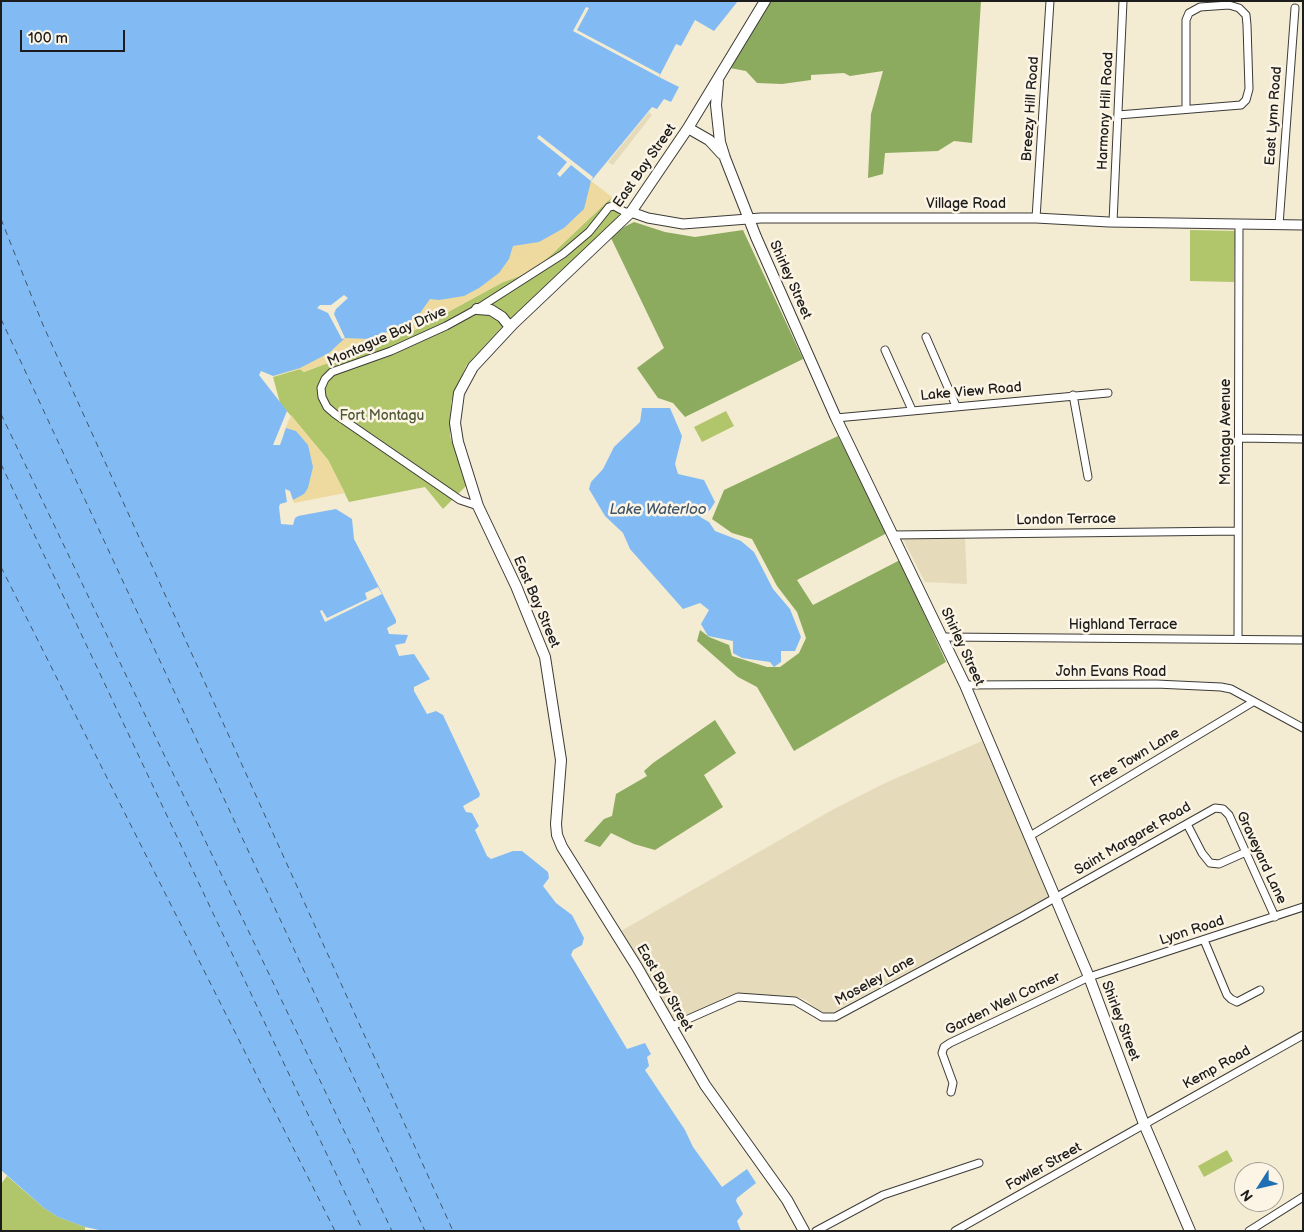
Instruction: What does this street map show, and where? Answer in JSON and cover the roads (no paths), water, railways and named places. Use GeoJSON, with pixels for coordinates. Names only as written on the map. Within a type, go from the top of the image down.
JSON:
{"type":"FeatureCollection","features":[{"type":"Feature","properties":{"kind":"highway","name":"East Bay Street"},"geometry":{"type":"LineString","coordinates":[[765,1],[688,128],[632,212],[510,327],[472,367],[459,393],[456,409],[458,442],[478,506],[516,586],[545,657],[561,760],[557,835],[570,863],[637,968],[670,1027],[716,1102],[787,1200],[804,1231]]}},
{"type":"Feature","properties":{"kind":"highway","name":"Shirley Street"},"geometry":{"type":"LineString","coordinates":[[719,76],[716,105],[725,158],[836,418],[944,637],[965,685],[1089,977],[1144,1124],[1190,1231]]}},
{"type":"Feature","properties":{"kind":"highway"},"geometry":{"type":"LineString","coordinates":[[688,128],[709,140],[725,158]]}},
{"type":"Feature","properties":{"kind":"highway"},"geometry":{"type":"LineString","coordinates":[[477,309],[491,310],[502,317],[510,327]]}},
{"type":"Feature","properties":{"kind":"main road","name":"Village Road"},"geometry":{"type":"LineString","coordinates":[[632,212],[648,218],[683,224],[750,219],[1036,218],[1113,222],[1303,225]]}},
{"type":"Feature","properties":{"kind":"street","name":"Breezy Hill Road"},"geometry":{"type":"LineString","coordinates":[[1036,218],[1050,1]]}},
{"type":"Feature","properties":{"kind":"street","name":"Harmony Hill Road"},"geometry":{"type":"LineString","coordinates":[[1113,222],[1123,1]]}},
{"type":"Feature","properties":{"kind":"street"},"geometry":{"type":"LineString","coordinates":[[1118,115],[1186,108],[1242,105],[1246,100],[1249,89],[1246,15],[1239,8],[1229,5],[1200,7],[1189,13],[1186,20],[1186,108]]}},
{"type":"Feature","properties":{"kind":"street","name":"East Lynn Road"},"geometry":{"type":"LineString","coordinates":[[1279,225],[1295,8]]}},
{"type":"Feature","properties":{"kind":"street","name":"Montague Bay Drive"},"geometry":{"type":"LineString","coordinates":[[478,506],[460,500],[327,407],[322,398],[321,388],[325,379],[332,372],[391,351],[446,326],[477,309],[563,254],[589,232],[609,207],[614,206],[625,212],[632,212]]}},
{"type":"Feature","properties":{"kind":"street","name":"Montagu Avenue"},"geometry":{"type":"LineString","coordinates":[[1238,638],[1239,225]]}},
{"type":"Feature","properties":{"kind":"street"},"geometry":{"type":"LineString","coordinates":[[926,337],[956,406]]}},
{"type":"Feature","properties":{"kind":"street"},"geometry":{"type":"LineString","coordinates":[[885,350],[912,410]]}},
{"type":"Feature","properties":{"kind":"street","name":"Lake View Road"},"geometry":{"type":"LineString","coordinates":[[836,418],[1108,393]]}},
{"type":"Feature","properties":{"kind":"street"},"geometry":{"type":"LineString","coordinates":[[1074,395],[1088,477]]}},
{"type":"Feature","properties":{"kind":"street"},"geometry":{"type":"LineString","coordinates":[[1239,438],[1303,439]]}},
{"type":"Feature","properties":{"kind":"street","name":"London Terrace"},"geometry":{"type":"LineString","coordinates":[[894,534],[1238,531]]}},
{"type":"Feature","properties":{"kind":"street","name":"Highland Terrace"},"geometry":{"type":"LineString","coordinates":[[944,637],[1303,640]]}},
{"type":"Feature","properties":{"kind":"street","name":"John Evans Road"},"geometry":{"type":"LineString","coordinates":[[965,685],[1156,684],[1221,687],[1231,689],[1303,728]]}},
{"type":"Feature","properties":{"kind":"street","name":"Free Town Lane"},"geometry":{"type":"LineString","coordinates":[[1030,836],[1253,702]]}},
{"type":"Feature","properties":{"kind":"street","name":"Saint Margaret Road"},"geometry":{"type":"LineString","coordinates":[[1056,897],[1187,824],[1211,808],[1223,809]]}},
{"type":"Feature","properties":{"kind":"street","name":"Graveyard Lane"},"geometry":{"type":"LineString","coordinates":[[1223,809],[1229,816],[1275,917]]}},
{"type":"Feature","properties":{"kind":"street"},"geometry":{"type":"LineString","coordinates":[[1187,824],[1202,853],[1210,863],[1219,864],[1246,852]]}},
{"type":"Feature","properties":{"kind":"street","name":"Moseley Lane"},"geometry":{"type":"LineString","coordinates":[[670,1027],[738,997],[795,1001],[822,1017],[835,1017],[1056,897]]}},
{"type":"Feature","properties":{"kind":"street","name":"Lyon Road"},"geometry":{"type":"LineString","coordinates":[[1089,977],[1303,907]]}},
{"type":"Feature","properties":{"kind":"street"},"geometry":{"type":"LineString","coordinates":[[1204,940],[1227,995],[1231,999],[1237,1002],[1260,990]]}},
{"type":"Feature","properties":{"kind":"street","name":"Garden Well Corner"},"geometry":{"type":"LineString","coordinates":[[951,1092],[954,1083],[942,1053],[944,1047],[1089,977]]}},
{"type":"Feature","properties":{"kind":"street","name":"Kemp Road"},"geometry":{"type":"LineString","coordinates":[[1144,1124],[1303,1035]]}},
{"type":"Feature","properties":{"kind":"street","name":"Fowler Street"},"geometry":{"type":"LineString","coordinates":[[955,1231],[1144,1124]]}},
{"type":"Feature","properties":{"kind":"street"},"geometry":{"type":"LineString","coordinates":[[816,1231],[883,1195],[979,1163]]}},
{"type":"Feature","properties":{"kind":"street"},"geometry":{"type":"LineString","coordinates":[[1248,1231],[1261,1228],[1303,1198]]}},
{"type":"Feature","properties":{"kind":"water"},"geometry":{"type":"Polygon","coordinates":[[[1,1],[738,1],[714,31],[695,20],[681,46],[676,44],[659,77],[679,87],[671,102],[664,99],[657,109],[652,107],[591,181],[584,209],[564,228],[539,242],[513,246],[509,259],[499,273],[479,288],[464,296],[439,300],[430,299],[420,313],[406,324],[370,339],[345,338],[329,353],[300,368],[273,376],[261,371],[259,375],[287,411],[273,445],[280,445],[286,428],[296,431],[308,445],[313,467],[308,488],[304,494],[293,500],[290,491],[285,489],[287,502],[280,504],[279,507],[281,524],[293,525],[295,518],[298,516],[336,509],[352,519],[354,539],[396,620],[396,623],[387,628],[389,634],[408,635],[405,643],[395,645],[399,656],[414,654],[430,679],[414,687],[414,691],[427,714],[436,711],[443,715],[480,794],[479,797],[463,806],[466,812],[472,813],[479,826],[475,830],[487,856],[491,859],[513,851],[522,851],[548,872],[549,878],[543,886],[556,903],[572,915],[584,938],[582,945],[573,950],[571,955],[627,1049],[645,1043],[651,1054],[647,1057],[649,1066],[645,1070],[685,1130],[693,1147],[722,1187],[747,1169],[756,1183],[737,1198],[736,1201],[743,1214],[737,1221],[741,1231],[104,1231],[85,1227],[58,1217],[44,1208],[1,1170],[1,1]]]}},
{"type":"Feature","properties":{"kind":"water","name":"Lake Waterloo"},"geometry":{"type":"Polygon","coordinates":[[[642,408],[670,408],[682,436],[675,464],[678,474],[704,480],[715,502],[710,510],[700,517],[709,522],[715,531],[741,541],[754,552],[773,589],[790,609],[801,637],[795,651],[781,651],[781,662],[774,667],[770,662],[742,658],[733,653],[733,641],[708,636],[701,624],[709,610],[700,603],[683,609],[630,549],[623,533],[605,516],[589,489],[591,482],[603,469],[614,447],[640,422],[642,408]]]}},
{"type":"Feature","properties":{"kind":"park label","name":"Fort Montagu"},"geometry":{"type":"Point","coordinates":[382,416]}}]}
